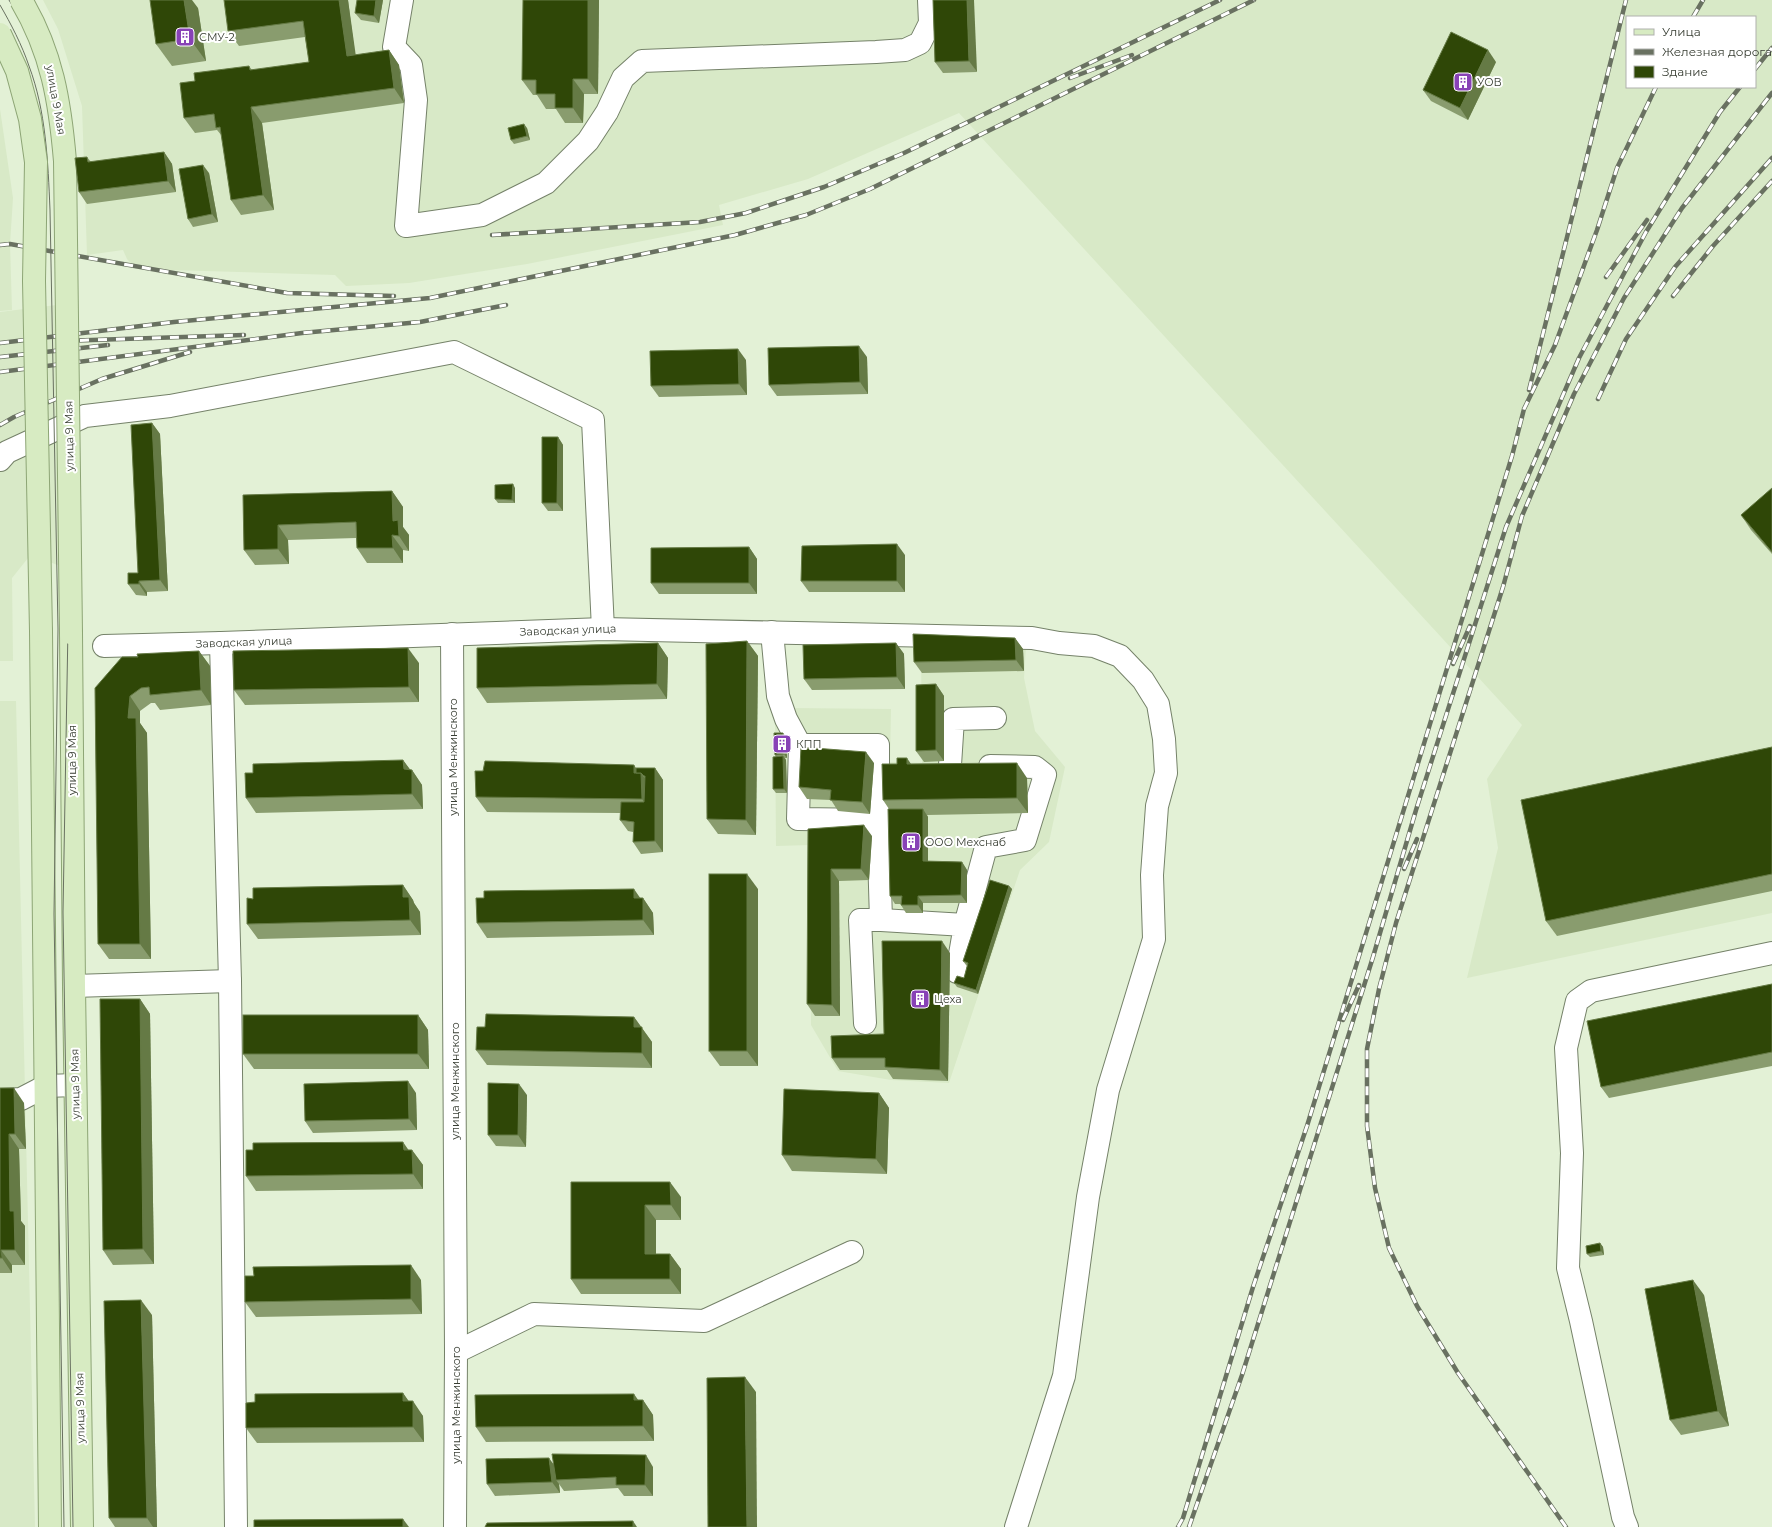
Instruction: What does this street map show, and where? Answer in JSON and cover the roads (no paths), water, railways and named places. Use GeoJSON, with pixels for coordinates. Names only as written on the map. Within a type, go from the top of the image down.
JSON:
{"type":"FeatureCollection","features":[{"type":"Feature","properties":{"kind":"main road","name":"улица 9 Мая"},"geometry":{"type":"LineString","coordinates":[[21,0],[48,58],[61,116],[65,161],[75,1085],[82,1527]]}},
{"type":"Feature","properties":{"kind":"main road"},"geometry":{"type":"LineString","coordinates":[[0,34],[17,71],[30,119],[36,162],[34,281],[42,632],[50,1527]]}},
{"type":"Feature","properties":{"kind":"street"},"geometry":{"type":"LineString","coordinates":[[402,0],[394,47],[411,65],[416,100],[406,226],[482,216],[546,183],[588,142],[607,112],[622,78],[642,61],[904,50],[920,43],[930,23],[929,0]]}},
{"type":"Feature","properties":{"kind":"street"},"geometry":{"type":"LineString","coordinates":[[0,460],[7,452],[85,416],[170,406],[454,352],[593,420],[603,629]]}},
{"type":"Feature","properties":{"kind":"street","name":"Заводская улица"},"geometry":{"type":"LineString","coordinates":[[104,646],[603,629],[1032,638],[1059,643],[1094,646],[1120,656],[1143,680],[1158,704],[1164,739],[1166,773],[1158,806],[1152,875],[1154,939],[1108,1090],[1088,1197],[1064,1376],[1016,1527]]}},
{"type":"Feature","properties":{"kind":"street"},"geometry":{"type":"LineString","coordinates":[[772,632],[778,696],[786,719],[800,744],[798,819],[878,820]]}},
{"type":"Feature","properties":{"kind":"street","name":"улица Менжинского"},"geometry":{"type":"LineString","coordinates":[[452,634],[456,1352],[455,1527]]}},
{"type":"Feature","properties":{"kind":"street"},"geometry":{"type":"LineString","coordinates":[[221,643],[230,981],[236,1527]]}},
{"type":"Feature","properties":{"kind":"street"},"geometry":{"type":"LineString","coordinates":[[950,765],[954,719],[995,718]]}},
{"type":"Feature","properties":{"kind":"street"},"geometry":{"type":"LineString","coordinates":[[800,744],[878,745],[887,765],[878,820],[881,920]]}},
{"type":"Feature","properties":{"kind":"street"},"geometry":{"type":"LineString","coordinates":[[926,765],[1035,767],[1045,775],[1025,840],[986,847],[965,925],[957,972]]}},
{"type":"Feature","properties":{"kind":"street"},"geometry":{"type":"LineString","coordinates":[[865,1023],[860,920],[965,925]]}},
{"type":"Feature","properties":{"kind":"street"},"geometry":{"type":"LineString","coordinates":[[1627,1527],[1623,1517],[1581,1321],[1568,1268],[1572,1153],[1566,1048],[1571,1023],[1577,1001],[1591,991],[1772,953]]}},
{"type":"Feature","properties":{"kind":"street"},"geometry":{"type":"LineString","coordinates":[[74,986],[230,981]]}},
{"type":"Feature","properties":{"kind":"street"},"geometry":{"type":"LineString","coordinates":[[0,1100],[21,1099],[46,1086],[75,1085]]}},
{"type":"Feature","properties":{"kind":"street"},"geometry":{"type":"LineString","coordinates":[[456,1352],[534,1314],[704,1321],[852,1252]]}},
{"type":"Feature","properties":{"kind":"tram line"},"geometry":{"type":"LineString","coordinates":[[9,0],[33,50],[48,102],[55,155],[59,210],[68,627],[63,912],[73,1527]]}},
{"type":"Feature","properties":{"kind":"tram line"},"geometry":{"type":"LineString","coordinates":[[0,5],[23,50],[35,83],[43,119],[47,155],[50,210],[58,629],[54,914],[64,1527]]}},
{"type":"Feature","properties":{"kind":"railway"},"geometry":{"type":"LineString","coordinates":[[492,235],[700,222],[746,213],[824,187],[904,153],[1220,0]]}},
{"type":"Feature","properties":{"kind":"railway"},"geometry":{"type":"LineString","coordinates":[[0,343],[174,322],[430,298],[735,235],[806,215],[870,189],[1254,0]]}},
{"type":"Feature","properties":{"kind":"railway"},"geometry":{"type":"LineString","coordinates":[[1529,390],[1626,0]]}},
{"type":"Feature","properties":{"kind":"railway"},"geometry":{"type":"LineString","coordinates":[[1694,16],[1703,0]]}},
{"type":"Feature","properties":{"kind":"railway"},"geometry":{"type":"LineString","coordinates":[[1756,68],[1772,48]]}},
{"type":"Feature","properties":{"kind":"railway"},"geometry":{"type":"LineString","coordinates":[[1070,78],[1132,55]]}},
{"type":"Feature","properties":{"kind":"railway"},"geometry":{"type":"LineString","coordinates":[[1178,1527],[1183,1518],[1253,1287],[1307,1126],[1512,456],[1524,409],[1555,345],[1597,230],[1617,168],[1656,88]]}},
{"type":"Feature","properties":{"kind":"railway"},"geometry":{"type":"LineString","coordinates":[[1189,1527],[1242,1375],[1373,957],[1416,810],[1506,527],[1579,358],[1646,232],[1720,112],[1739,88]]}},
{"type":"Feature","properties":{"kind":"railway"},"geometry":{"type":"LineString","coordinates":[[1566,1527],[1458,1373],[1417,1306],[1389,1248],[1375,1188],[1367,1126],[1367,1049],[1379,989],[1396,923],[1503,587],[1522,516],[1574,394],[1624,298],[1682,208],[1772,93]]}},
{"type":"Feature","properties":{"kind":"railway"},"geometry":{"type":"LineString","coordinates":[[1598,399],[1626,339],[1675,267],[1772,158]]}},
{"type":"Feature","properties":{"kind":"railway"},"geometry":{"type":"LineString","coordinates":[[1673,296],[1713,246],[1772,181]]}},
{"type":"Feature","properties":{"kind":"railway"},"geometry":{"type":"LineString","coordinates":[[1606,277],[1647,220]]}},
{"type":"Feature","properties":{"kind":"railway"},"geometry":{"type":"LineString","coordinates":[[0,245],[10,244],[287,293],[394,296]]}},
{"type":"Feature","properties":{"kind":"railway"},"geometry":{"type":"LineString","coordinates":[[0,372],[302,333],[420,322],[506,305]]}},
{"type":"Feature","properties":{"kind":"railway"},"geometry":{"type":"LineString","coordinates":[[62,341],[244,335]]}},
{"type":"Feature","properties":{"kind":"railway"},"geometry":{"type":"LineString","coordinates":[[0,357],[108,345]]}},
{"type":"Feature","properties":{"kind":"railway"},"geometry":{"type":"LineString","coordinates":[[0,425],[14,417],[102,379],[190,352]]}},
{"type":"Feature","properties":{"kind":"railway"},"geometry":{"type":"LineString","coordinates":[[1453,664],[1470,626]]}},
{"type":"Feature","properties":{"kind":"railway"},"geometry":{"type":"LineString","coordinates":[[1404,869],[1417,839]]}},
{"type":"Feature","properties":{"kind":"railway"},"geometry":{"type":"LineString","coordinates":[[1343,1020],[1359,985]]}},
{"type":"Feature","properties":{"kind":"place","name":"СМУ-2"},"geometry":{"type":"Point","coordinates":[185,37]}},
{"type":"Feature","properties":{"kind":"place","name":"УОВ"},"geometry":{"type":"Point","coordinates":[1463,82]}},
{"type":"Feature","properties":{"kind":"place","name":"КПП"},"geometry":{"type":"Point","coordinates":[782,744]}},
{"type":"Feature","properties":{"kind":"place","name":"ООО Мехснаб"},"geometry":{"type":"Point","coordinates":[911,842]}},
{"type":"Feature","properties":{"kind":"place","name":"Цеха"},"geometry":{"type":"Point","coordinates":[920,999]}}]}
